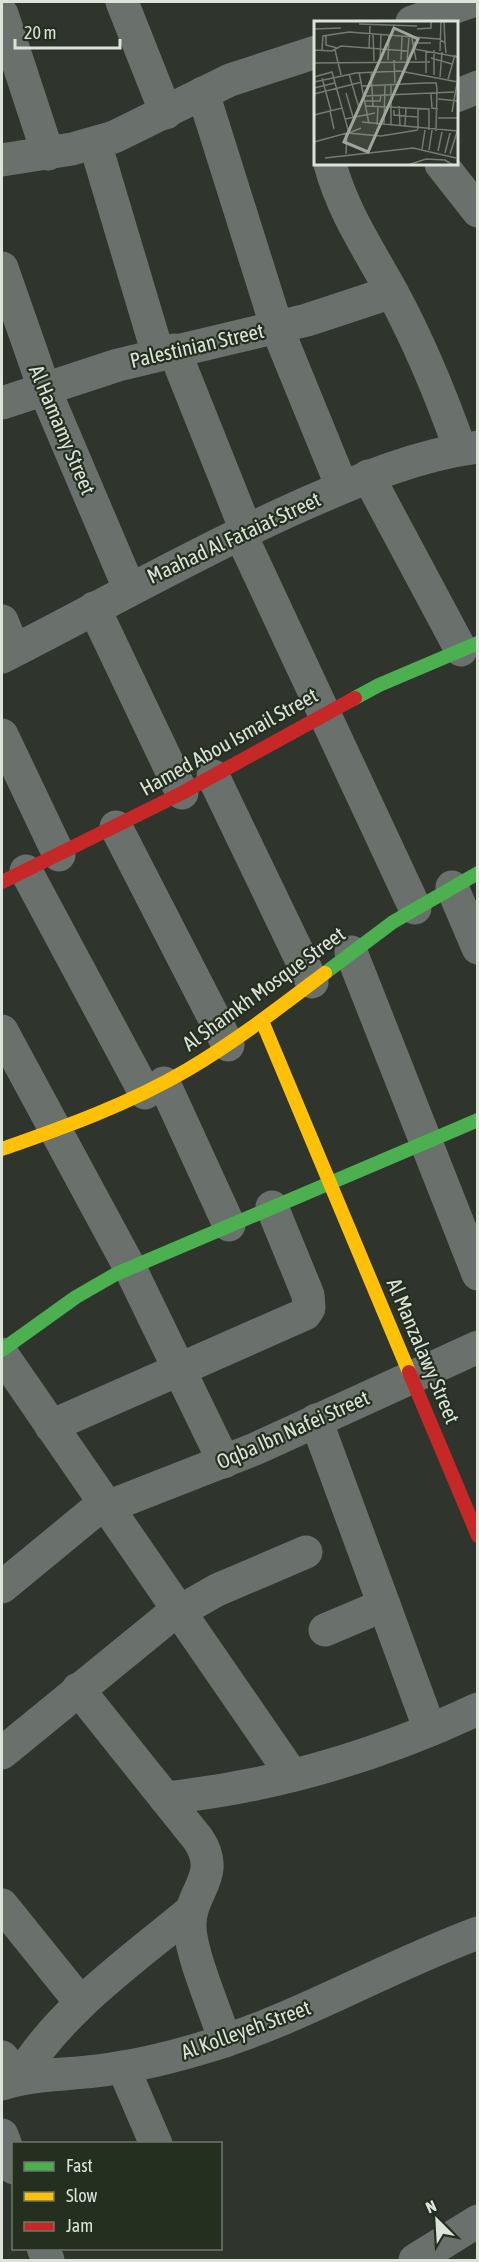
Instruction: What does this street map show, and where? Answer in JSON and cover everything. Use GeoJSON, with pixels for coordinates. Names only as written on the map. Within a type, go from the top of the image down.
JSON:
{"type":"FeatureCollection","features":[{"type":"Feature","properties":{"kind":"street"},"geometry":{"type":"LineString","coordinates":[[2,4],[10,2]]}},
{"type":"Feature","properties":{"kind":"street"},"geometry":{"type":"LineString","coordinates":[[122,2],[166,112]]}},
{"type":"Feature","properties":{"kind":"street"},"geometry":{"type":"LineString","coordinates":[[415,21],[460,3]]}},
{"type":"Feature","properties":{"kind":"street"},"geometry":{"type":"LineString","coordinates":[[2,14],[48,154]]}},
{"type":"Feature","properties":{"kind":"street"},"geometry":{"type":"LineString","coordinates":[[2,160],[48,154],[95,143],[131,130],[203,93],[258,69],[314,52]]}},
{"type":"Feature","properties":{"kind":"street"},"geometry":{"type":"LineString","coordinates":[[458,95],[477,87]]}},
{"type":"Feature","properties":{"kind":"street"},"geometry":{"type":"LineString","coordinates":[[203,93],[277,328],[355,482],[469,646]]}},
{"type":"Feature","properties":{"kind":"street"},"geometry":{"type":"LineString","coordinates":[[95,143],[166,352],[323,714],[415,908]]}},
{"type":"Feature","properties":{"kind":"street"},"geometry":{"type":"LineString","coordinates":[[330,165],[350,217],[392,292],[469,448]]}},
{"type":"Feature","properties":{"kind":"street"},"geometry":{"type":"LineString","coordinates":[[442,165],[477,210]]}},
{"type":"Feature","properties":{"kind":"street","name":"Al Hamamy Street"},"geometry":{"type":"LineString","coordinates":[[2,271],[44,388],[129,588]]}},
{"type":"Feature","properties":{"kind":"street","name":"Palestinian Street"},"geometry":{"type":"LineString","coordinates":[[2,403],[44,388],[166,352],[277,328],[392,292]]}},
{"type":"Feature","properties":{"kind":"street","name":"Maahad Al Fataiat Street"},"geometry":{"type":"LineString","coordinates":[[8,654],[129,588],[243,532],[355,482],[423,457],[469,448]]}},
{"type":"Feature","properties":{"kind":"street"},"geometry":{"type":"LineString","coordinates":[[94,608],[182,793]]}},
{"type":"Feature","properties":{"kind":"street"},"geometry":{"type":"LineString","coordinates":[[2,621],[8,654]]}},
{"type":"Feature","properties":{"kind":"street","name":"Hamed Abou Ismail Street"},"geometry":{"type":"LineString","coordinates":[[14,876],[182,793],[323,714],[406,672],[469,646]]}},
{"type":"Feature","properties":{"kind":"street"},"geometry":{"type":"LineString","coordinates":[[2,735],[59,855]]}},
{"type":"Feature","properties":{"kind":"street"},"geometry":{"type":"LineString","coordinates":[[213,776],[312,982]]}},
{"type":"Feature","properties":{"kind":"street"},"geometry":{"type":"LineString","coordinates":[[116,827],[228,1046]]}},
{"type":"Feature","properties":{"kind":"street"},"geometry":{"type":"LineString","coordinates":[[14,876],[155,1088],[229,1225]]}},
{"type":"Feature","properties":{"kind":"street"},"geometry":{"type":"LineString","coordinates":[[465,880],[477,948]]}},
{"type":"Feature","properties":{"kind":"street","name":"Al Shamkh Mosque Street"},"geometry":{"type":"LineString","coordinates":[[2,1149],[57,1131],[155,1088],[228,1046],[351,952],[415,908],[465,880]]}},
{"type":"Feature","properties":{"kind":"street"},"geometry":{"type":"LineString","coordinates":[[351,952],[477,1274]]}},
{"type":"Feature","properties":{"kind":"street","name":"Al Manzalawy Street"},"geometry":{"type":"LineString","coordinates":[[262,1022],[477,1536]]}},
{"type":"Feature","properties":{"kind":"street"},"geometry":{"type":"LineString","coordinates":[[2,1031],[130,1268],[224,1462]]}},
{"type":"Feature","properties":{"kind":"street"},"geometry":{"type":"LineString","coordinates":[[292,1775],[2,1352],[76,1297],[130,1268],[477,1120]]}},
{"type":"Feature","properties":{"kind":"street"},"geometry":{"type":"LineString","coordinates":[[51,1426],[305,1314],[309,1308],[309,1296],[272,1207]]}},
{"type":"Feature","properties":{"kind":"street","name":"Oqba Ibn Nafei Street"},"geometry":{"type":"LineString","coordinates":[[4,1581],[106,1505],[224,1462],[477,1347]]}},
{"type":"Feature","properties":{"kind":"street"},"geometry":{"type":"LineString","coordinates":[[316,1420],[430,1730]]}},
{"type":"Feature","properties":{"kind":"street"},"geometry":{"type":"LineString","coordinates":[[2,1753],[136,1641],[178,1611],[217,1590],[306,1552]]}},
{"type":"Feature","properties":{"kind":"street"},"geometry":{"type":"LineString","coordinates":[[325,1630],[384,1605]]}},
{"type":"Feature","properties":{"kind":"street"},"geometry":{"type":"LineString","coordinates":[[7,2073],[47,2038],[81,2003],[191,1911],[206,1879],[206,1854],[165,1797],[78,1689]]}},
{"type":"Feature","properties":{"kind":"street"},"geometry":{"type":"LineString","coordinates":[[165,1797],[238,1787],[292,1775],[362,1755],[430,1730],[477,1709]]}},
{"type":"Feature","properties":{"kind":"street"},"geometry":{"type":"LineString","coordinates":[[2,1905],[81,2003]]}},
{"type":"Feature","properties":{"kind":"street"},"geometry":{"type":"LineString","coordinates":[[191,1911],[191,1939],[225,2041]]}},
{"type":"Feature","properties":{"kind":"street","name":"Al Kolleyeh Street"},"geometry":{"type":"LineString","coordinates":[[7,2073],[123,2067],[225,2041],[307,2009],[379,1974],[477,1933]]}},
{"type":"Feature","properties":{"kind":"street"},"geometry":{"type":"LineString","coordinates":[[123,2067],[155,2142]]}},
{"type":"Feature","properties":{"kind":"street"},"geometry":{"type":"LineString","coordinates":[[2,2135],[12,2162]]}},
{"type":"Feature","properties":{"kind":"street"},"geometry":{"type":"LineString","coordinates":[[415,2260],[477,2220]]}},
{"type":"Feature","properties":{"kind":"traffic: fast"},"geometry":{"type":"LineString","coordinates":[[355,698],[379,685],[478,643]]}},
{"type":"Feature","properties":{"kind":"traffic: fast"},"geometry":{"type":"LineString","coordinates":[[325,973],[393,922],[478,873]]}},
{"type":"Feature","properties":{"kind":"traffic: fast"},"geometry":{"type":"LineString","coordinates":[[2,1350],[76,1297],[116,1274],[478,1120]]}},
{"type":"Feature","properties":{"kind":"traffic: slow"},"geometry":{"type":"LineString","coordinates":[[2,1149],[96,1114],[165,1082],[240,1036],[325,973]]}},
{"type":"Feature","properties":{"kind":"traffic: slow"},"geometry":{"type":"LineString","coordinates":[[262,1021],[409,1372]]}},
{"type":"Feature","properties":{"kind":"traffic: jam"},"geometry":{"type":"LineString","coordinates":[[2,882],[182,793],[355,698]]}},
{"type":"Feature","properties":{"kind":"traffic: jam"},"geometry":{"type":"LineString","coordinates":[[409,1372],[478,1536]]}}]}
